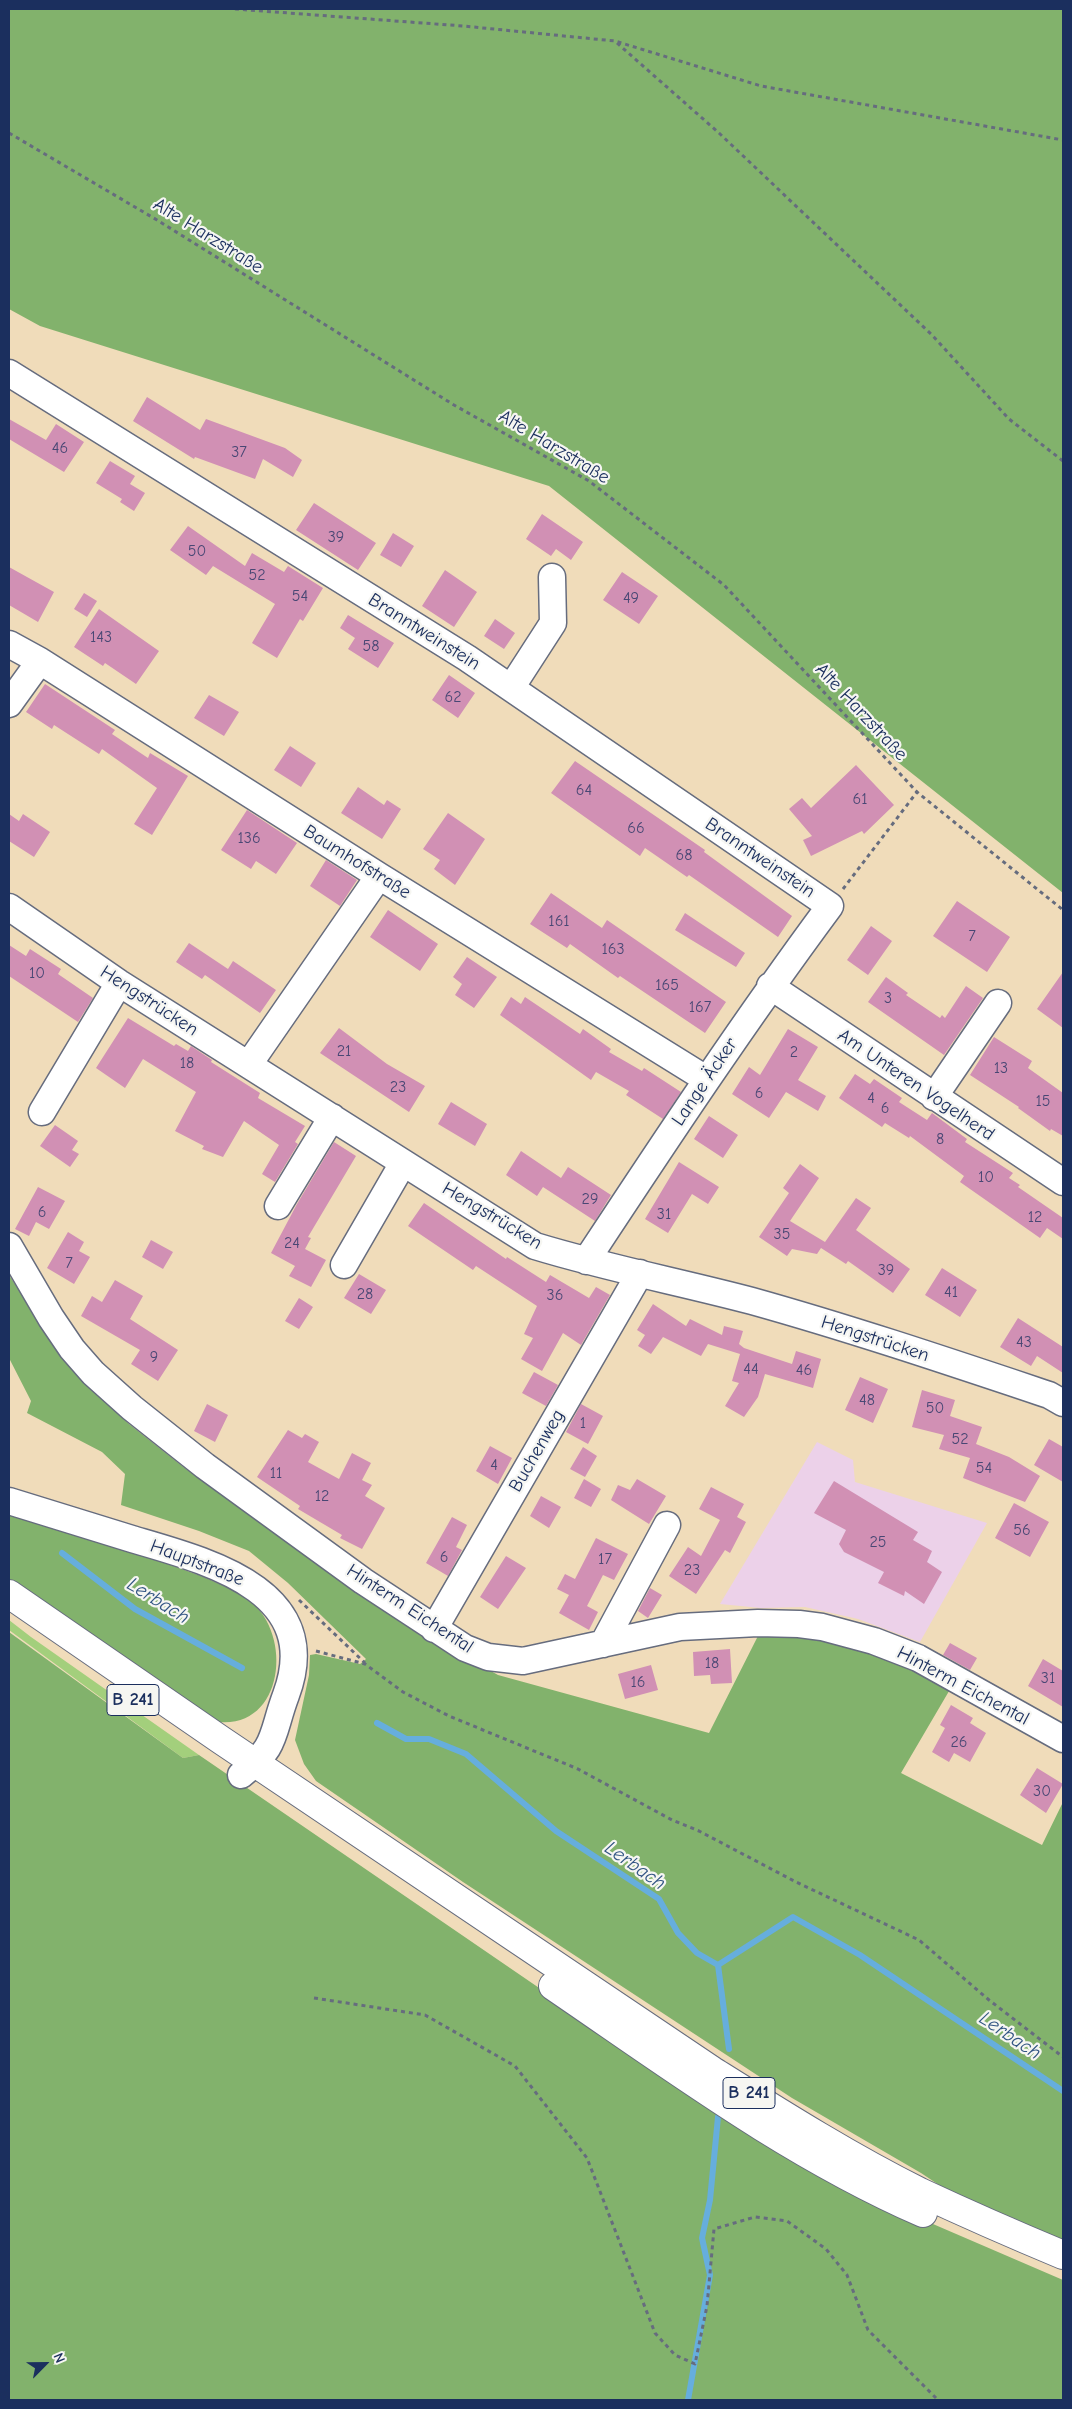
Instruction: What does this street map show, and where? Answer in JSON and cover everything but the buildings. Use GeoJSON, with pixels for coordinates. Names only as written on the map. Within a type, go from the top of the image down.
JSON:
{"type":"FeatureCollection","features":[{"type":"Feature","properties":{"kind":"main road","name":"B 241"},"geometry":{"type":"LineString","coordinates":[[9,1594],[700,2087],[850,2177],[910,2207],[1063,2271]]}},
{"type":"Feature","properties":{"kind":"main road","name":"B 241"},"geometry":{"type":"LineString","coordinates":[[9,1614],[248,1765],[712,2071],[785,2116],[919,2191],[993,2226],[1063,2255]]}},
{"type":"Feature","properties":{"kind":"street","name":"Branntweinstein"},"geometry":{"type":"LineString","coordinates":[[9,373],[458,652],[830,906]]}},
{"type":"Feature","properties":{"kind":"street"},"geometry":{"type":"LineString","coordinates":[[511,688],[553,624],[552,577]]}},
{"type":"Feature","properties":{"kind":"street","name":"Baumhofstraße"},"geometry":{"type":"LineString","coordinates":[[9,644],[40,661],[379,876],[706,1079]]}},
{"type":"Feature","properties":{"kind":"street"},"geometry":{"type":"LineString","coordinates":[[9,704],[40,661]]}},
{"type":"Feature","properties":{"kind":"street"},"geometry":{"type":"LineString","coordinates":[[249,1064],[379,876]]}},
{"type":"Feature","properties":{"kind":"street","name":"Lange Äcker"},"geometry":{"type":"LineString","coordinates":[[586,1261],[706,1079],[770,986],[830,906]]}},
{"type":"Feature","properties":{"kind":"street","name":"Hengstrücken"},"geometry":{"type":"LineString","coordinates":[[9,907],[119,983],[535,1246],[586,1261],[751,1301],[844,1328],[1049,1395],[1063,1403]]}},
{"type":"Feature","properties":{"kind":"street"},"geometry":{"type":"LineString","coordinates":[[42,1112],[119,983]]}},
{"type":"Feature","properties":{"kind":"street","name":"Am Unteren Vogelherd"},"geometry":{"type":"LineString","coordinates":[[770,986],[1063,1182]]}},
{"type":"Feature","properties":{"kind":"street"},"geometry":{"type":"LineString","coordinates":[[934,1097],[998,1003]]}},
{"type":"Feature","properties":{"kind":"street"},"geometry":{"type":"LineString","coordinates":[[278,1206],[332,1117]]}},
{"type":"Feature","properties":{"kind":"street"},"geometry":{"type":"LineString","coordinates":[[344,1265],[404,1163]]}},
{"type":"Feature","properties":{"kind":"street","name":"Hinterm Eichental"},"geometry":{"type":"LineString","coordinates":[[9,1246],[56,1326],[72,1349],[93,1373],[132,1408],[205,1466],[363,1581],[434,1629],[476,1653],[518,1661],[549,1657],[662,1630],[721,1624],[799,1624],[831,1629],[918,1658],[1063,1739]]}},
{"type":"Feature","properties":{"kind":"street","name":"Buchenweg"},"geometry":{"type":"LineString","coordinates":[[434,1629],[640,1273]]}},
{"type":"Feature","properties":{"kind":"street","name":"Hauptstraße"},"geometry":{"type":"LineString","coordinates":[[9,1501],[192,1557],[237,1575],[252,1585],[278,1609],[290,1632],[293,1646],[293,1670],[272,1742],[248,1765]]}},
{"type":"Feature","properties":{"kind":"street"},"geometry":{"type":"LineString","coordinates":[[603,1644],[667,1525]]}},
{"type":"Feature","properties":{"kind":"path"},"geometry":{"type":"LineString","coordinates":[[235,9],[463,26],[614,41],[760,86],[884,106],[1063,140]]}},
{"type":"Feature","properties":{"kind":"path"},"geometry":{"type":"LineString","coordinates":[[614,41],[719,133],[932,334],[1009,419],[1063,461]]}},
{"type":"Feature","properties":{"kind":"path","name":"Alte Harzstraße"},"geometry":{"type":"LineString","coordinates":[[9,133],[157,220],[454,405],[589,481],[724,585],[917,792],[1063,910]]}},
{"type":"Feature","properties":{"kind":"path"},"geometry":{"type":"LineString","coordinates":[[830,906],[917,792]]}},
{"type":"Feature","properties":{"kind":"path"},"geometry":{"type":"LineString","coordinates":[[294,1594],[365,1664],[403,1692],[449,1716],[578,1769],[648,1808],[699,1831],[796,1882],[920,1940],[989,2000],[1063,2057]]}},
{"type":"Feature","properties":{"kind":"path"},"geometry":{"type":"LineString","coordinates":[[293,1646],[365,1664]]}},
{"type":"Feature","properties":{"kind":"path"},"geometry":{"type":"LineString","coordinates":[[314,1998],[425,2015],[515,2066],[586,2158],[655,2333],[675,2355],[695,2364],[707,2306],[714,2229],[755,2217],[787,2221],[826,2249],[847,2275],[868,2330],[938,2400]]}},
{"type":"Feature","properties":{"kind":"shaded area"},"geometry":{"type":"Polygon","coordinates":[[[817,1442],[853,1460],[855,1482],[987,1523],[920,1642],[858,1619],[805,1607],[761,1608],[720,1604],[817,1442]]]}},
{"type":"Feature","properties":{"kind":"green space"},"geometry":{"type":"Polygon","coordinates":[[[9,9],[1063,9],[1063,893],[549,486],[40,326],[9,309],[9,9]]]}},
{"type":"Feature","properties":{"kind":"green space"},"geometry":{"type":"Polygon","coordinates":[[[9,1275],[63,1358],[84,1383],[129,1424],[186,1469],[433,1639],[498,1675],[709,1733],[761,1630],[822,1634],[952,1686],[901,1773],[1042,1845],[1063,1802],[1063,2245],[963,2201],[921,2173],[792,2098],[463,1882],[316,1781],[304,1764],[295,1740],[309,1675],[310,1655],[316,1654],[360,1664],[366,1659],[288,1583],[249,1551],[199,1531],[121,1505],[125,1474],[102,1452],[27,1413],[31,1401],[9,1358],[9,1275]]]}},
{"type":"Feature","properties":{"kind":"green space"},"geometry":{"type":"Polygon","coordinates":[[[9,1514],[189,1571],[212,1580],[245,1597],[261,1612],[272,1632],[276,1654],[275,1677],[268,1697],[255,1712],[236,1721],[212,1721],[9,1580],[9,1514]]]}},
{"type":"Feature","properties":{"kind":"green space"},"geometry":{"type":"Polygon","coordinates":[[[9,1620],[199,1755],[183,1758],[9,1630],[9,1620]]]}},
{"type":"Feature","properties":{"kind":"green space"},"geometry":{"type":"Polygon","coordinates":[[[9,1632],[183,1758],[199,1755],[583,2018],[926,2221],[1063,2280],[1063,2400],[9,2400],[9,1632]]]}},
{"type":"Feature","properties":{"kind":"waterway","name":"Lerbach"},"geometry":{"type":"LineString","coordinates":[[62,1553],[135,1609],[242,1668]]}},
{"type":"Feature","properties":{"kind":"waterway","name":"Lerbach"},"geometry":{"type":"LineString","coordinates":[[377,1723],[406,1739],[429,1739],[466,1754],[556,1831],[659,1899],[678,1933],[697,1953],[718,1965],[793,1917],[860,1955],[1063,2091]]}},
{"type":"Feature","properties":{"kind":"waterway"},"geometry":{"type":"LineString","coordinates":[[718,1965],[729,2049]]}},
{"type":"Feature","properties":{"kind":"waterway"},"geometry":{"type":"LineString","coordinates":[[688,2400],[710,2275],[702,2238],[710,2200],[718,2117]]}}]}
